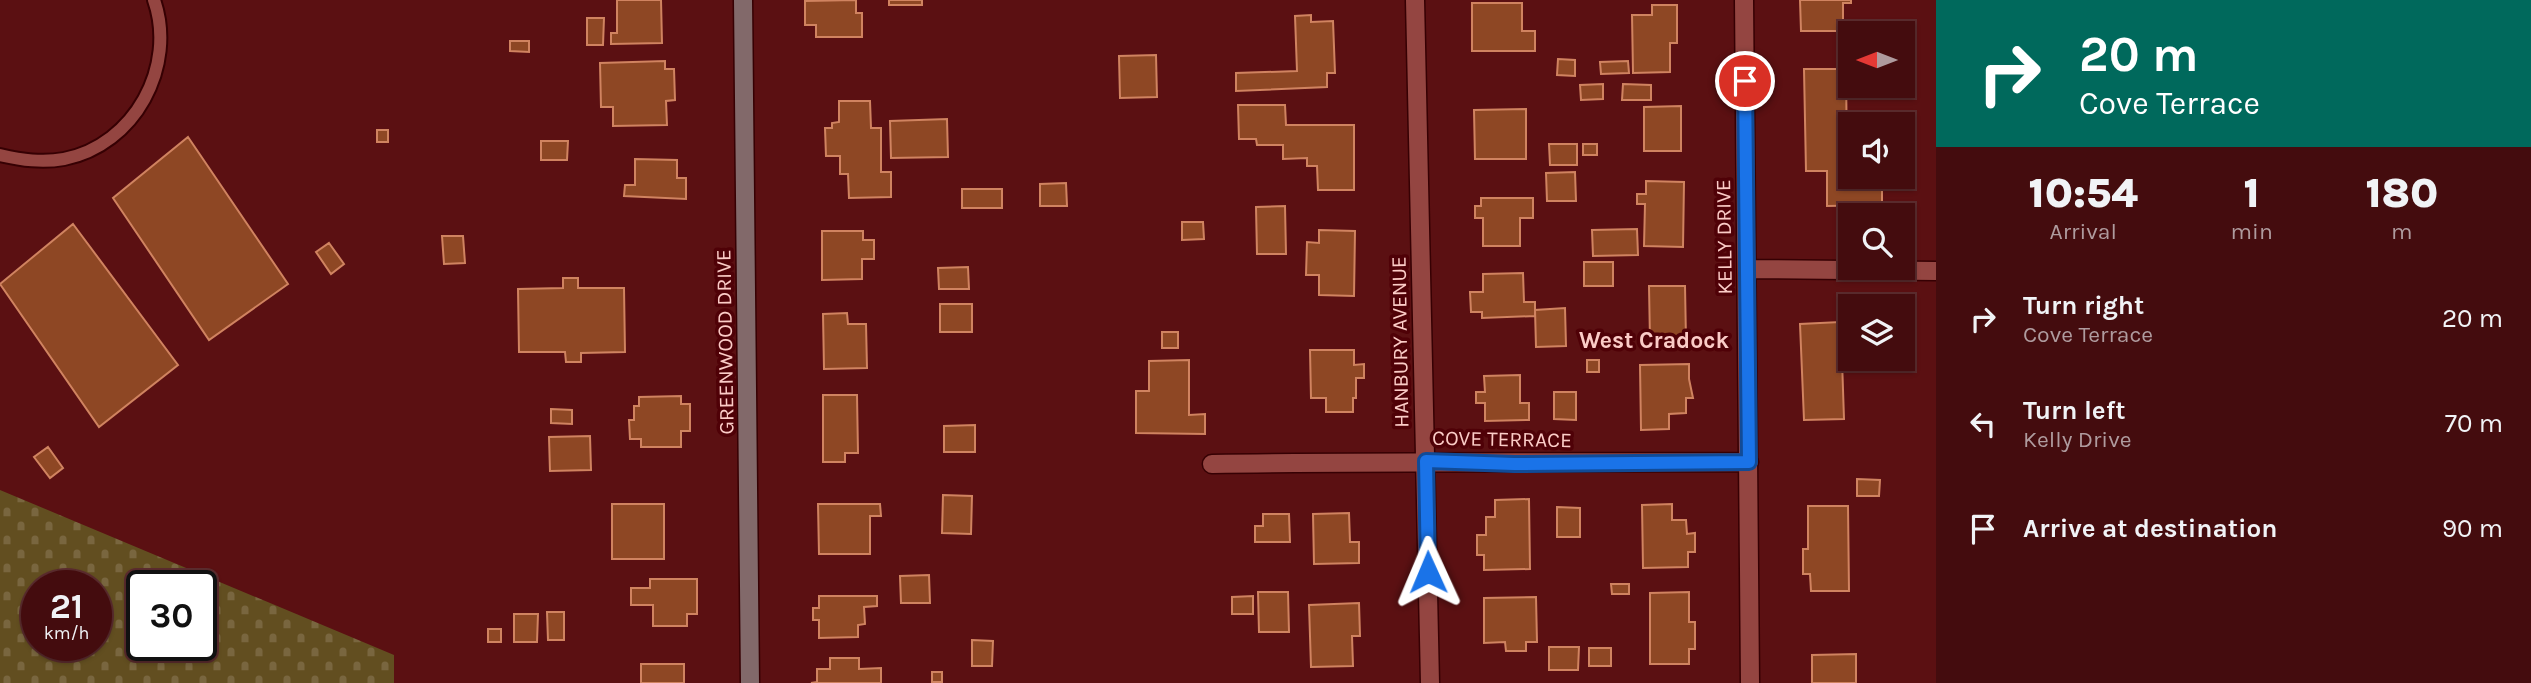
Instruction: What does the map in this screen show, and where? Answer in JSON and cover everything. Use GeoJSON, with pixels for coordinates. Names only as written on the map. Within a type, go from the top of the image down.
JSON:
{"type":"FeatureCollection","features":[{"type":"Feature","properties":{"kind":"street","name":"GREENWOOD DRIVE"},"geometry":{"type":"LineString","coordinates":[[743,0],[750,683]]}},
{"type":"Feature","properties":{"kind":"street","name":"HANBURY AVENUE"},"geometry":{"type":"LineString","coordinates":[[1415,0],[1430,683]]}},
{"type":"Feature","properties":{"kind":"street","name":"KELLY DRIVE"},"geometry":{"type":"LineString","coordinates":[[1744,0],[1750,683]]}},
{"type":"Feature","properties":{"kind":"street"},"geometry":{"type":"LineString","coordinates":[[1747,269],[1936,271]]}},
{"type":"Feature","properties":{"kind":"street","name":"COVE TERRACE"},"geometry":{"type":"LineString","coordinates":[[1212,464],[1426,461],[1514,464],[1749,462]]}},
{"type":"Feature","properties":{"kind":"lane"},"geometry":{"type":"LineString","coordinates":[[0,155],[30,162],[66,159],[99,146],[127,124],[147,96],[159,63],[159,16],[153,0]]}},
{"type":"Feature","properties":{"kind":"green space"},"geometry":{"type":"Polygon","coordinates":[[[0,490],[191,570],[126,570],[126,661],[217,661],[217,581],[394,655],[394,683],[0,683],[0,490]]]}},
{"type":"Feature","properties":{"kind":"building"},"geometry":{"type":"Polygon","coordinates":[[[617,0],[661,0],[662,43],[611,44],[611,33],[617,33],[617,0]]]}},
{"type":"Feature","properties":{"kind":"building"},"geometry":{"type":"Polygon","coordinates":[[[856,0],[856,13],[862,13],[862,37],[816,37],[816,25],[805,25],[805,1],[856,0]]]}},
{"type":"Feature","properties":{"kind":"building"},"geometry":{"type":"Polygon","coordinates":[[[889,0],[922,0],[922,5],[889,5],[889,0]]]}},
{"type":"Feature","properties":{"kind":"building"},"geometry":{"type":"Polygon","coordinates":[[[1800,0],[1851,0],[1851,3],[1843,3],[1843,21],[1838,21],[1838,31],[1801,31],[1800,0]]]}},
{"type":"Feature","properties":{"kind":"building"},"geometry":{"type":"Polygon","coordinates":[[[1472,3],[1522,3],[1522,31],[1535,31],[1535,51],[1472,51],[1472,3]]]}},
{"type":"Feature","properties":{"kind":"building"},"geometry":{"type":"Polygon","coordinates":[[[1652,5],[1677,5],[1677,43],[1670,43],[1670,72],[1633,73],[1632,15],[1652,15],[1652,5]]]}},
{"type":"Feature","properties":{"kind":"building"},"geometry":{"type":"Polygon","coordinates":[[[1311,15],[1311,22],[1333,21],[1335,73],[1327,73],[1327,87],[1236,91],[1236,73],[1297,71],[1295,16],[1311,15]]]}},
{"type":"Feature","properties":{"kind":"building"},"geometry":{"type":"Polygon","coordinates":[[[587,18],[604,18],[603,45],[587,45],[587,18]]]}},
{"type":"Feature","properties":{"kind":"building"},"geometry":{"type":"Polygon","coordinates":[[[510,41],[529,41],[529,52],[510,51],[510,41]]]}},
{"type":"Feature","properties":{"kind":"building"},"geometry":{"type":"Polygon","coordinates":[[[1156,55],[1157,97],[1120,98],[1119,56],[1156,55]]]}},
{"type":"Feature","properties":{"kind":"building"},"geometry":{"type":"Polygon","coordinates":[[[1558,59],[1575,60],[1575,76],[1557,75],[1558,59]]]}},
{"type":"Feature","properties":{"kind":"building"},"geometry":{"type":"Polygon","coordinates":[[[665,61],[665,69],[674,69],[675,100],[666,101],[667,125],[613,126],[613,107],[601,107],[600,63],[665,61]]]}},
{"type":"Feature","properties":{"kind":"building"},"geometry":{"type":"Polygon","coordinates":[[[1628,61],[1629,73],[1601,74],[1600,62],[1628,61]]]}},
{"type":"Feature","properties":{"kind":"building"},"geometry":{"type":"Polygon","coordinates":[[[1804,69],[1838,69],[1838,98],[1846,98],[1846,112],[1838,112],[1838,189],[1882,189],[1882,203],[1838,203],[1838,206],[1827,206],[1827,171],[1806,171],[1804,69]]]}},
{"type":"Feature","properties":{"kind":"building"},"geometry":{"type":"Polygon","coordinates":[[[1603,84],[1603,99],[1581,100],[1580,85],[1603,84]]]}},
{"type":"Feature","properties":{"kind":"building"},"geometry":{"type":"Polygon","coordinates":[[[1623,84],[1651,85],[1651,100],[1622,100],[1623,84]]]}},
{"type":"Feature","properties":{"kind":"building"},"geometry":{"type":"Polygon","coordinates":[[[839,101],[870,101],[871,128],[881,128],[881,172],[891,172],[891,197],[849,198],[848,174],[840,174],[840,156],[826,156],[825,128],[832,128],[832,123],[839,122],[839,101]]]}},
{"type":"Feature","properties":{"kind":"building"},"geometry":{"type":"Polygon","coordinates":[[[1238,105],[1285,105],[1286,125],[1354,125],[1354,190],[1318,190],[1317,166],[1307,166],[1307,158],[1283,159],[1283,145],[1257,145],[1256,139],[1239,139],[1238,105]]]}},
{"type":"Feature","properties":{"kind":"building"},"geometry":{"type":"Polygon","coordinates":[[[1681,106],[1681,151],[1644,151],[1644,107],[1681,106]]]}},
{"type":"Feature","properties":{"kind":"building"},"geometry":{"type":"Polygon","coordinates":[[[1526,109],[1526,159],[1475,159],[1474,110],[1526,109]]]}},
{"type":"Feature","properties":{"kind":"building"},"geometry":{"type":"Polygon","coordinates":[[[947,119],[948,157],[891,158],[890,121],[947,119]]]}},
{"type":"Feature","properties":{"kind":"building"},"geometry":{"type":"Polygon","coordinates":[[[377,130],[388,130],[388,142],[377,142],[377,130]]]}},
{"type":"Feature","properties":{"kind":"building"},"geometry":{"type":"Polygon","coordinates":[[[188,137],[288,284],[209,340],[113,198],[188,137]]]}},
{"type":"Feature","properties":{"kind":"building"},"geometry":{"type":"Polygon","coordinates":[[[541,141],[568,141],[567,160],[541,160],[541,141]]]}},
{"type":"Feature","properties":{"kind":"building"},"geometry":{"type":"Polygon","coordinates":[[[1549,144],[1577,144],[1577,165],[1550,165],[1549,144]]]}},
{"type":"Feature","properties":{"kind":"building"},"geometry":{"type":"Polygon","coordinates":[[[1583,144],[1597,144],[1597,155],[1583,155],[1583,144]]]}},
{"type":"Feature","properties":{"kind":"building"},"geometry":{"type":"Polygon","coordinates":[[[635,159],[677,160],[677,178],[686,178],[686,199],[624,196],[625,185],[635,185],[635,159]]]}},
{"type":"Feature","properties":{"kind":"building"},"geometry":{"type":"Polygon","coordinates":[[[1575,172],[1576,201],[1547,201],[1546,173],[1575,172]]]}},
{"type":"Feature","properties":{"kind":"building"},"geometry":{"type":"Polygon","coordinates":[[[1646,181],[1684,182],[1683,247],[1644,246],[1645,204],[1637,204],[1637,194],[1646,194],[1646,181]]]}},
{"type":"Feature","properties":{"kind":"building"},"geometry":{"type":"Polygon","coordinates":[[[1066,183],[1067,206],[1040,206],[1040,184],[1066,183]]]}},
{"type":"Feature","properties":{"kind":"building"},"geometry":{"type":"Polygon","coordinates":[[[962,189],[1002,189],[1002,208],[962,208],[962,189]]]}},
{"type":"Feature","properties":{"kind":"building"},"geometry":{"type":"Polygon","coordinates":[[[1481,198],[1533,198],[1533,218],[1520,218],[1520,246],[1483,246],[1483,218],[1475,218],[1475,206],[1481,206],[1481,198]]]}},
{"type":"Feature","properties":{"kind":"building"},"geometry":{"type":"Polygon","coordinates":[[[1285,206],[1286,254],[1257,254],[1256,207],[1285,206]]]}},
{"type":"Feature","properties":{"kind":"building"},"geometry":{"type":"Polygon","coordinates":[[[1182,222],[1203,222],[1204,239],[1182,240],[1182,222]]]}},
{"type":"Feature","properties":{"kind":"building"},"geometry":{"type":"Polygon","coordinates":[[[73,224],[178,365],[99,427],[0,284],[73,224]]]}},
{"type":"Feature","properties":{"kind":"building"},"geometry":{"type":"Polygon","coordinates":[[[1637,229],[1638,255],[1593,256],[1592,230],[1637,229]]]}},
{"type":"Feature","properties":{"kind":"building"},"geometry":{"type":"Polygon","coordinates":[[[1319,230],[1355,231],[1354,296],[1319,295],[1319,275],[1306,275],[1307,242],[1319,243],[1319,230]]]}},
{"type":"Feature","properties":{"kind":"building"},"geometry":{"type":"Polygon","coordinates":[[[822,231],[863,231],[863,240],[874,240],[874,259],[862,259],[862,279],[822,280],[822,231]]]}},
{"type":"Feature","properties":{"kind":"building"},"geometry":{"type":"Polygon","coordinates":[[[442,236],[463,236],[465,263],[444,264],[442,236]]]}},
{"type":"Feature","properties":{"kind":"building"},"geometry":{"type":"Polygon","coordinates":[[[329,243],[344,264],[331,274],[316,252],[329,243]]]}},
{"type":"Feature","properties":{"kind":"building"},"geometry":{"type":"Polygon","coordinates":[[[1584,262],[1613,262],[1613,286],[1584,286],[1584,262]]]}},
{"type":"Feature","properties":{"kind":"building"},"geometry":{"type":"Polygon","coordinates":[[[968,267],[969,289],[939,289],[938,268],[968,267]]]}},
{"type":"Feature","properties":{"kind":"building"},"geometry":{"type":"Polygon","coordinates":[[[1523,273],[1524,302],[1535,302],[1535,316],[1482,318],[1482,312],[1471,312],[1470,292],[1483,292],[1483,274],[1523,273]]]}},
{"type":"Feature","properties":{"kind":"building"},"geometry":{"type":"Polygon","coordinates":[[[563,278],[578,278],[578,288],[624,288],[625,352],[581,353],[581,362],[566,362],[565,352],[519,352],[518,289],[563,288],[563,278]]]}},
{"type":"Feature","properties":{"kind":"building"},"geometry":{"type":"Polygon","coordinates":[[[1649,286],[1685,286],[1686,340],[1650,340],[1649,286]]]}},
{"type":"Feature","properties":{"kind":"building"},"geometry":{"type":"Polygon","coordinates":[[[940,304],[972,304],[972,332],[940,332],[940,304]]]}},
{"type":"Feature","properties":{"kind":"building"},"geometry":{"type":"Polygon","coordinates":[[[1565,308],[1566,346],[1536,347],[1535,310],[1565,308]]]}},
{"type":"Feature","properties":{"kind":"building"},"geometry":{"type":"Polygon","coordinates":[[[847,313],[848,324],[866,324],[867,368],[824,369],[823,314],[847,313]]]}},
{"type":"Feature","properties":{"kind":"building"},"geometry":{"type":"Polygon","coordinates":[[[1838,322],[1838,371],[1842,371],[1844,419],[1804,420],[1800,324],[1838,322]]]}},
{"type":"Feature","properties":{"kind":"building"},"geometry":{"type":"Polygon","coordinates":[[[1162,332],[1178,332],[1178,348],[1162,348],[1162,332]]]}},
{"type":"Feature","properties":{"kind":"building"},"geometry":{"type":"Polygon","coordinates":[[[1310,350],[1354,350],[1354,365],[1364,364],[1364,378],[1356,378],[1353,412],[1326,412],[1326,398],[1311,398],[1310,350]]]}},
{"type":"Feature","properties":{"kind":"building"},"geometry":{"type":"Polygon","coordinates":[[[1189,360],[1189,415],[1205,414],[1205,434],[1136,433],[1136,391],[1149,391],[1149,361],[1189,360]]]}},
{"type":"Feature","properties":{"kind":"building"},"geometry":{"type":"Polygon","coordinates":[[[1587,360],[1599,360],[1599,372],[1587,372],[1587,360]]]}},
{"type":"Feature","properties":{"kind":"building"},"geometry":{"type":"Polygon","coordinates":[[[1689,364],[1693,398],[1686,398],[1686,413],[1669,414],[1669,429],[1641,430],[1640,365],[1689,364]]]}},
{"type":"Feature","properties":{"kind":"building"},"geometry":{"type":"Polygon","coordinates":[[[1520,375],[1520,403],[1529,403],[1529,420],[1485,421],[1485,403],[1476,403],[1476,392],[1485,392],[1484,376],[1520,375]]]}},
{"type":"Feature","properties":{"kind":"building"},"geometry":{"type":"Polygon","coordinates":[[[1554,392],[1576,392],[1576,420],[1554,419],[1554,392]]]}},
{"type":"Feature","properties":{"kind":"building"},"geometry":{"type":"Polygon","coordinates":[[[823,395],[857,395],[858,453],[845,453],[845,462],[823,462],[823,395]]]}},
{"type":"Feature","properties":{"kind":"building"},"geometry":{"type":"Polygon","coordinates":[[[681,396],[681,404],[690,404],[690,431],[681,431],[681,447],[641,447],[641,439],[630,439],[629,420],[634,420],[634,406],[639,406],[639,397],[681,396]]]}},
{"type":"Feature","properties":{"kind":"building"},"geometry":{"type":"Polygon","coordinates":[[[551,409],[572,410],[572,424],[551,423],[551,409]]]}},
{"type":"Feature","properties":{"kind":"building"},"geometry":{"type":"Polygon","coordinates":[[[975,425],[975,452],[944,452],[944,426],[975,425]]]}},
{"type":"Feature","properties":{"kind":"building"},"geometry":{"type":"Polygon","coordinates":[[[590,436],[591,470],[550,471],[549,437],[590,436]]]}},
{"type":"Feature","properties":{"kind":"building"},"geometry":{"type":"Polygon","coordinates":[[[48,447],[63,468],[50,478],[34,457],[48,447]]]}},
{"type":"Feature","properties":{"kind":"building"},"geometry":{"type":"Polygon","coordinates":[[[1857,479],[1880,480],[1879,496],[1857,496],[1857,479]]]}},
{"type":"Feature","properties":{"kind":"building"},"geometry":{"type":"Polygon","coordinates":[[[943,495],[972,496],[971,534],[942,533],[943,495]]]}},
{"type":"Feature","properties":{"kind":"building"},"geometry":{"type":"Polygon","coordinates":[[[1529,499],[1530,569],[1484,570],[1484,555],[1477,555],[1477,535],[1486,535],[1486,517],[1495,517],[1495,500],[1529,499]]]}},
{"type":"Feature","properties":{"kind":"building"},"geometry":{"type":"Polygon","coordinates":[[[612,504],[664,504],[664,559],[612,559],[612,504]]]}},
{"type":"Feature","properties":{"kind":"building"},"geometry":{"type":"Polygon","coordinates":[[[818,504],[880,504],[881,516],[870,516],[870,554],[819,554],[818,504]]]}},
{"type":"Feature","properties":{"kind":"building"},"geometry":{"type":"Polygon","coordinates":[[[1672,504],[1672,520],[1686,520],[1687,534],[1695,533],[1695,552],[1688,552],[1688,567],[1643,568],[1642,505],[1672,504]]]}},
{"type":"Feature","properties":{"kind":"building"},"geometry":{"type":"Polygon","coordinates":[[[1808,506],[1848,506],[1849,591],[1811,591],[1810,574],[1803,574],[1803,549],[1808,549],[1808,506]]]}},
{"type":"Feature","properties":{"kind":"building"},"geometry":{"type":"Polygon","coordinates":[[[1557,507],[1580,508],[1580,537],[1557,537],[1557,507]]]}},
{"type":"Feature","properties":{"kind":"building"},"geometry":{"type":"Polygon","coordinates":[[[1349,513],[1350,542],[1359,542],[1359,563],[1314,564],[1313,514],[1349,513]]]}},
{"type":"Feature","properties":{"kind":"building"},"geometry":{"type":"Polygon","coordinates":[[[1263,514],[1289,514],[1290,542],[1255,542],[1255,526],[1263,526],[1263,514]]]}},
{"type":"Feature","properties":{"kind":"building"},"geometry":{"type":"Polygon","coordinates":[[[929,575],[930,603],[901,603],[900,576],[929,575]]]}},
{"type":"Feature","properties":{"kind":"building"},"geometry":{"type":"Polygon","coordinates":[[[650,579],[697,579],[697,614],[687,614],[687,626],[653,626],[653,605],[631,605],[631,588],[650,588],[650,579]]]}},
{"type":"Feature","properties":{"kind":"building"},"geometry":{"type":"Polygon","coordinates":[[[1611,584],[1629,584],[1629,594],[1612,594],[1611,584]]]}},
{"type":"Feature","properties":{"kind":"building"},"geometry":{"type":"Polygon","coordinates":[[[1258,592],[1288,592],[1289,632],[1259,632],[1258,592]]]}},
{"type":"Feature","properties":{"kind":"building"},"geometry":{"type":"Polygon","coordinates":[[[1689,592],[1689,622],[1695,622],[1695,649],[1689,649],[1689,664],[1650,664],[1650,593],[1689,592]]]}},
{"type":"Feature","properties":{"kind":"building"},"geometry":{"type":"Polygon","coordinates":[[[819,596],[877,596],[877,606],[864,607],[865,624],[858,625],[858,637],[819,638],[819,620],[813,620],[813,608],[819,608],[819,596]]]}},
{"type":"Feature","properties":{"kind":"building"},"geometry":{"type":"Polygon","coordinates":[[[1253,596],[1253,614],[1232,614],[1232,597],[1253,596]]]}},
{"type":"Feature","properties":{"kind":"building"},"geometry":{"type":"Polygon","coordinates":[[[1536,597],[1537,642],[1526,642],[1526,651],[1506,651],[1505,642],[1484,643],[1484,598],[1536,597]]]}},
{"type":"Feature","properties":{"kind":"building"},"geometry":{"type":"Polygon","coordinates":[[[1359,603],[1360,636],[1352,636],[1353,666],[1311,667],[1309,605],[1359,603]]]}},
{"type":"Feature","properties":{"kind":"building"},"geometry":{"type":"Polygon","coordinates":[[[547,612],[564,612],[564,640],[548,640],[547,612]]]}},
{"type":"Feature","properties":{"kind":"building"},"geometry":{"type":"Polygon","coordinates":[[[514,614],[538,614],[537,642],[514,642],[514,614]]]}},
{"type":"Feature","properties":{"kind":"building"},"geometry":{"type":"Polygon","coordinates":[[[488,629],[501,629],[501,642],[488,642],[488,629]]]}},
{"type":"Feature","properties":{"kind":"building"},"geometry":{"type":"Polygon","coordinates":[[[972,640],[993,641],[992,666],[972,666],[972,640]]]}},
{"type":"Feature","properties":{"kind":"building"},"geometry":{"type":"Polygon","coordinates":[[[1549,647],[1579,647],[1578,670],[1549,670],[1549,647]]]}},
{"type":"Feature","properties":{"kind":"building"},"geometry":{"type":"Polygon","coordinates":[[[1589,648],[1611,648],[1611,666],[1589,666],[1589,648]]]}},
{"type":"Feature","properties":{"kind":"building"},"geometry":{"type":"Polygon","coordinates":[[[1856,654],[1856,683],[1812,683],[1812,655],[1856,654]]]}},
{"type":"Feature","properties":{"kind":"building"},"geometry":{"type":"Polygon","coordinates":[[[830,658],[859,658],[859,669],[881,668],[881,683],[811,683],[817,682],[817,669],[830,669],[830,658]]]}},
{"type":"Feature","properties":{"kind":"building"},"geometry":{"type":"Polygon","coordinates":[[[641,664],[684,664],[684,683],[641,683],[641,664]]]}},
{"type":"Feature","properties":{"kind":"building"},"geometry":{"type":"Polygon","coordinates":[[[932,672],[942,672],[942,682],[932,682],[932,672]]]}},
{"type":"Feature","properties":{"kind":"district","name":"West Cradock"},"geometry":{"type":"Point","coordinates":[1654,340]}},
{"type":"Feature","properties":{"kind":"route"},"geometry":{"type":"LineString","coordinates":[[1428,572],[1426,461],[1514,464],[1749,462],[1745,81]]}}]}
